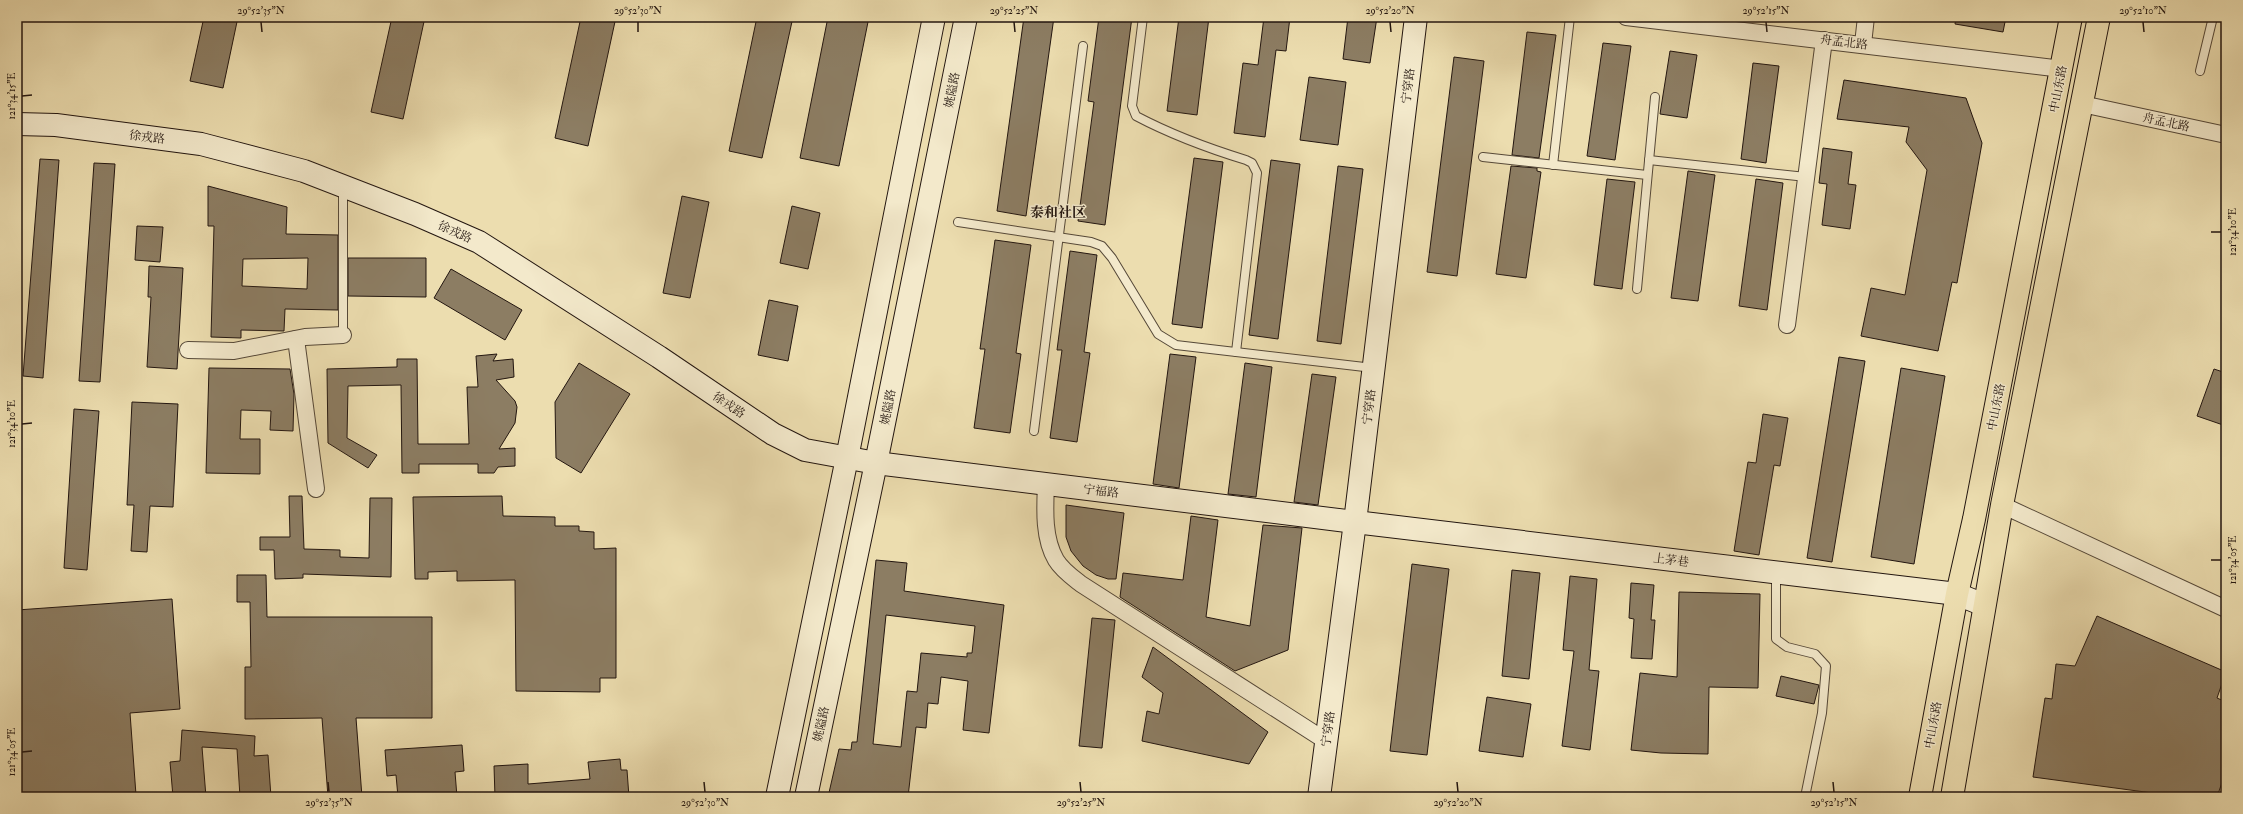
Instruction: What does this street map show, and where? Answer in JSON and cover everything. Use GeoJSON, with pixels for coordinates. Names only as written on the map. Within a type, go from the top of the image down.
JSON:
{"type":"FeatureCollection","features":[{"type":"Feature","properties":{"kind":"main road","name":"中山东路"},"geometry":{"type":"LineString","coordinates":[[1920,797],[1957,594],[2062,70],[2071,17]]}},
{"type":"Feature","properties":{"kind":"main road"},"geometry":{"type":"LineString","coordinates":[[1952,797],[2002,505],[2100,17]]}},
{"type":"Feature","properties":{"kind":"street"},"geometry":{"type":"LineString","coordinates":[[777,797],[847,458],[934,17]]}},
{"type":"Feature","properties":{"kind":"street","name":"姚隘路"},"geometry":{"type":"LineString","coordinates":[[806,797],[876,463],[966,17]]}},
{"type":"Feature","properties":{"kind":"street","name":"宁穿路"},"geometry":{"type":"LineString","coordinates":[[1319,797],[1355,522],[1416,17]]}},
{"type":"Feature","properties":{"kind":"street","name":"舟孟北路"},"geometry":{"type":"LineString","coordinates":[[1626,17],[1863,44],[2062,70]]}},
{"type":"Feature","properties":{"kind":"street"},"geometry":{"type":"LineString","coordinates":[[1863,44],[1866,17]]}},
{"type":"Feature","properties":{"kind":"street"},"geometry":{"type":"LineString","coordinates":[[1787,325],[1824,40]]}},
{"type":"Feature","properties":{"kind":"street","name":"舟孟北路"},"geometry":{"type":"LineString","coordinates":[[2082,104],[2226,136]]}},
{"type":"Feature","properties":{"kind":"street","name":"徐戎路"},"geometry":{"type":"LineString","coordinates":[[17,124],[56,126],[201,144],[304,171],[415,214],[479,242],[659,357],[772,434],[805,450],[847,458]]}},
{"type":"Feature","properties":{"kind":"street"},"geometry":{"type":"LineString","coordinates":[[188,350],[234,351],[305,336],[343,335]]}},
{"type":"Feature","properties":{"kind":"street"},"geometry":{"type":"LineString","coordinates":[[296,339],[316,489]]}},
{"type":"Feature","properties":{"kind":"street","name":"宁福路"},"geometry":{"type":"LineString","coordinates":[[847,458],[876,463],[1355,522]]}},
{"type":"Feature","properties":{"kind":"street"},"geometry":{"type":"LineString","coordinates":[[1046,484],[1045,507],[1047,530],[1056,559],[1063,569],[1081,584],[1326,741]]}},
{"type":"Feature","properties":{"kind":"street"},"geometry":{"type":"LineString","coordinates":[[2002,505],[2226,609]]}},
{"type":"Feature","properties":{"kind":"street","name":"上茅巷"},"geometry":{"type":"LineString","coordinates":[[1355,522],[1957,594],[1984,605]]}},
{"type":"Feature","properties":{"kind":"lane"},"geometry":{"type":"LineString","coordinates":[[1142,17],[1132,106],[1136,116],[1171,134],[1201,146],[1246,160],[1252,163],[1257,173],[1236,352]]}},
{"type":"Feature","properties":{"kind":"lane"},"geometry":{"type":"LineString","coordinates":[[1553,165],[1570,17]]}},
{"type":"Feature","properties":{"kind":"lane"},"geometry":{"type":"LineString","coordinates":[[2200,71],[2213,17]]}},
{"type":"Feature","properties":{"kind":"lane"},"geometry":{"type":"LineString","coordinates":[[1034,431],[1083,46]]}},
{"type":"Feature","properties":{"kind":"lane"},"geometry":{"type":"LineString","coordinates":[[1637,289],[1655,97]]}},
{"type":"Feature","properties":{"kind":"lane"},"geometry":{"type":"LineString","coordinates":[[1483,157],[1647,175]]}},
{"type":"Feature","properties":{"kind":"lane"},"geometry":{"type":"LineString","coordinates":[[1649,160],[1806,177]]}},
{"type":"Feature","properties":{"kind":"lane"},"geometry":{"type":"LineString","coordinates":[[343,186],[343,335]]}},
{"type":"Feature","properties":{"kind":"lane"},"geometry":{"type":"LineString","coordinates":[[958,222],[1091,242],[1102,246],[1112,258],[1158,334],[1176,345],[1374,368]]}},
{"type":"Feature","properties":{"kind":"lane"},"geometry":{"type":"LineString","coordinates":[[1776,572],[1776,638],[1787,647],[1815,654],[1826,666],[1822,713],[1805,797]]}},
{"type":"Feature","properties":{"kind":"building"},"geometry":{"type":"Polygon","coordinates":[[[204,17],[238,17],[223,88],[190,81],[204,17]]]}},
{"type":"Feature","properties":{"kind":"building"},"geometry":{"type":"Polygon","coordinates":[[[392,17],[425,17],[403,119],[371,112],[392,17]]]}},
{"type":"Feature","properties":{"kind":"building"},"geometry":{"type":"Polygon","coordinates":[[[581,17],[616,17],[588,146],[555,138],[581,17]]]}},
{"type":"Feature","properties":{"kind":"building"},"geometry":{"type":"Polygon","coordinates":[[[757,17],[793,17],[762,158],[729,151],[757,17]]]}},
{"type":"Feature","properties":{"kind":"building"},"geometry":{"type":"Polygon","coordinates":[[[828,17],[869,17],[839,166],[800,158],[828,17]]]}},
{"type":"Feature","properties":{"kind":"building"},"geometry":{"type":"Polygon","coordinates":[[[1024,17],[1054,17],[1026,216],[997,211],[1024,17]]]}},
{"type":"Feature","properties":{"kind":"building"},"geometry":{"type":"Polygon","coordinates":[[[1099,17],[1132,17],[1105,225],[1078,221],[1094,102],[1088,101],[1099,17]]]}},
{"type":"Feature","properties":{"kind":"building"},"geometry":{"type":"Polygon","coordinates":[[[1179,17],[1209,17],[1197,115],[1167,111],[1179,17]]]}},
{"type":"Feature","properties":{"kind":"building"},"geometry":{"type":"Polygon","coordinates":[[[1264,17],[1290,17],[1286,51],[1276,50],[1265,137],[1234,133],[1243,63],[1258,65],[1264,17]]]}},
{"type":"Feature","properties":{"kind":"building"},"geometry":{"type":"Polygon","coordinates":[[[1348,17],[1377,17],[1370,63],[1343,59],[1348,17]]]}},
{"type":"Feature","properties":{"kind":"building"},"geometry":{"type":"Polygon","coordinates":[[[1956,17],[2006,17],[2003,32],[1955,24],[1956,17]]]}},
{"type":"Feature","properties":{"kind":"building"},"geometry":{"type":"Polygon","coordinates":[[[1527,32],[1556,35],[1539,158],[1512,155],[1527,32]]]}},
{"type":"Feature","properties":{"kind":"building"},"geometry":{"type":"Polygon","coordinates":[[[1603,43],[1631,46],[1615,160],[1587,156],[1603,43]]]}},
{"type":"Feature","properties":{"kind":"building"},"geometry":{"type":"Polygon","coordinates":[[[1670,51],[1697,55],[1687,118],[1660,114],[1670,51]]]}},
{"type":"Feature","properties":{"kind":"building"},"geometry":{"type":"Polygon","coordinates":[[[1454,57],[1484,61],[1457,276],[1427,272],[1454,57]]]}},
{"type":"Feature","properties":{"kind":"building"},"geometry":{"type":"Polygon","coordinates":[[[1753,63],[1779,66],[1766,163],[1741,159],[1753,63]]]}},
{"type":"Feature","properties":{"kind":"building"},"geometry":{"type":"Polygon","coordinates":[[[1309,77],[1346,82],[1338,145],[1300,140],[1309,77]]]}},
{"type":"Feature","properties":{"kind":"building"},"geometry":{"type":"Polygon","coordinates":[[[1844,80],[1966,98],[1982,143],[1957,283],[1952,282],[1938,351],[1861,336],[1871,288],[1905,295],[1927,170],[1906,142],[1909,127],[1837,119],[1844,80]]]}},
{"type":"Feature","properties":{"kind":"building"},"geometry":{"type":"Polygon","coordinates":[[[1823,148],[1852,152],[1848,184],[1856,185],[1850,229],[1822,225],[1827,184],[1819,183],[1823,148]]]}},
{"type":"Feature","properties":{"kind":"building"},"geometry":{"type":"Polygon","coordinates":[[[1194,158],[1223,162],[1202,328],[1172,324],[1194,158]]]}},
{"type":"Feature","properties":{"kind":"building"},"geometry":{"type":"Polygon","coordinates":[[[40,159],[59,160],[43,378],[23,376],[40,159]]]}},
{"type":"Feature","properties":{"kind":"building"},"geometry":{"type":"Polygon","coordinates":[[[1271,160],[1300,164],[1278,339],[1249,335],[1271,160]]]}},
{"type":"Feature","properties":{"kind":"building"},"geometry":{"type":"Polygon","coordinates":[[[94,163],[115,164],[100,382],[79,381],[94,163]]]}},
{"type":"Feature","properties":{"kind":"building"},"geometry":{"type":"Polygon","coordinates":[[[1338,166],[1363,169],[1341,344],[1317,341],[1338,166]]]}},
{"type":"Feature","properties":{"kind":"building"},"geometry":{"type":"Polygon","coordinates":[[[1511,166],[1537,168],[1537,171],[1541,172],[1526,278],[1496,274],[1511,166]]]}},
{"type":"Feature","properties":{"kind":"building"},"geometry":{"type":"Polygon","coordinates":[[[1688,171],[1715,175],[1698,301],[1671,298],[1688,171]]]}},
{"type":"Feature","properties":{"kind":"building"},"geometry":{"type":"Polygon","coordinates":[[[1607,179],[1635,182],[1622,289],[1594,285],[1607,179]]]}},
{"type":"Feature","properties":{"kind":"building"},"geometry":{"type":"Polygon","coordinates":[[[1756,179],[1783,183],[1767,310],[1739,306],[1756,179]]]}},
{"type":"Feature","properties":{"kind":"building"},"geometry":{"type":"Polygon","coordinates":[[[208,186],[287,207],[286,234],[338,235],[338,310],[285,309],[284,331],[241,330],[241,338],[211,337],[214,226],[208,226],[208,186]],[[308,258],[243,259],[242,286],[307,289],[308,258]]]}},
{"type":"Feature","properties":{"kind":"building"},"geometry":{"type":"Polygon","coordinates":[[[682,196],[709,202],[690,298],[663,293],[682,196]]]}},
{"type":"Feature","properties":{"kind":"building"},"geometry":{"type":"Polygon","coordinates":[[[792,206],[820,213],[808,269],[780,263],[792,206]]]}},
{"type":"Feature","properties":{"kind":"building"},"geometry":{"type":"Polygon","coordinates":[[[137,226],[163,227],[160,262],[135,260],[137,226]]]}},
{"type":"Feature","properties":{"kind":"building"},"geometry":{"type":"Polygon","coordinates":[[[995,240],[1031,245],[1016,353],[1021,354],[1010,433],[974,428],[985,349],[980,349],[995,240]]]}},
{"type":"Feature","properties":{"kind":"building"},"geometry":{"type":"Polygon","coordinates":[[[1070,251],[1097,255],[1084,352],[1090,353],[1077,442],[1050,438],[1062,350],[1057,350],[1070,251]]]}},
{"type":"Feature","properties":{"kind":"building"},"geometry":{"type":"Polygon","coordinates":[[[348,258],[426,258],[426,297],[348,296],[348,258]]]}},
{"type":"Feature","properties":{"kind":"building"},"geometry":{"type":"Polygon","coordinates":[[[149,266],[183,268],[177,369],[147,367],[151,297],[148,297],[149,266]]]}},
{"type":"Feature","properties":{"kind":"building"},"geometry":{"type":"Polygon","coordinates":[[[451,269],[522,310],[505,340],[434,298],[451,269]]]}},
{"type":"Feature","properties":{"kind":"building"},"geometry":{"type":"Polygon","coordinates":[[[769,300],[798,306],[788,361],[758,355],[769,300]]]}},
{"type":"Feature","properties":{"kind":"building"},"geometry":{"type":"Polygon","coordinates":[[[497,354],[493,361],[513,359],[514,377],[496,380],[515,401],[517,407],[515,423],[499,449],[515,448],[515,466],[498,467],[494,473],[478,473],[478,464],[419,464],[419,473],[402,473],[401,385],[348,386],[347,438],[377,455],[368,468],[328,443],[327,369],[397,367],[397,359],[417,359],[418,444],[469,444],[467,387],[478,387],[476,356],[497,354]]]}},
{"type":"Feature","properties":{"kind":"building"},"geometry":{"type":"Polygon","coordinates":[[[1170,354],[1196,357],[1179,488],[1153,484],[1170,354]]]}},
{"type":"Feature","properties":{"kind":"building"},"geometry":{"type":"Polygon","coordinates":[[[1839,357],[1865,361],[1832,562],[1807,558],[1839,357]]]}},
{"type":"Feature","properties":{"kind":"building"},"geometry":{"type":"Polygon","coordinates":[[[579,363],[630,394],[581,473],[556,458],[555,402],[579,363]]]}},
{"type":"Feature","properties":{"kind":"building"},"geometry":{"type":"Polygon","coordinates":[[[1245,363],[1272,367],[1256,497],[1228,494],[1245,363]]]}},
{"type":"Feature","properties":{"kind":"building"},"geometry":{"type":"Polygon","coordinates":[[[209,368],[290,369],[294,394],[293,431],[270,430],[271,411],[241,410],[240,439],[260,439],[260,474],[206,473],[209,368]]]}},
{"type":"Feature","properties":{"kind":"building"},"geometry":{"type":"Polygon","coordinates":[[[1901,368],[1945,376],[1914,564],[1871,557],[1901,368]]]}},
{"type":"Feature","properties":{"kind":"building"},"geometry":{"type":"Polygon","coordinates":[[[2214,369],[2226,373],[2226,426],[2197,416],[2214,369]]]}},
{"type":"Feature","properties":{"kind":"building"},"geometry":{"type":"Polygon","coordinates":[[[1312,374],[1336,377],[1318,505],[1294,502],[1312,374]]]}},
{"type":"Feature","properties":{"kind":"building"},"geometry":{"type":"Polygon","coordinates":[[[132,402],[178,404],[173,507],[150,506],[147,552],[131,551],[134,505],[127,505],[132,402]]]}},
{"type":"Feature","properties":{"kind":"building"},"geometry":{"type":"Polygon","coordinates":[[[74,409],[99,411],[87,570],[64,568],[74,409]]]}},
{"type":"Feature","properties":{"kind":"building"},"geometry":{"type":"Polygon","coordinates":[[[1763,414],[1788,418],[1780,466],[1774,465],[1759,555],[1734,551],[1748,462],[1756,463],[1763,414]]]}},
{"type":"Feature","properties":{"kind":"building"},"geometry":{"type":"Polygon","coordinates":[[[289,496],[302,496],[304,549],[340,550],[340,557],[369,558],[370,498],[392,498],[391,577],[303,574],[303,578],[275,579],[274,550],[260,550],[260,537],[290,537],[289,496]]]}},
{"type":"Feature","properties":{"kind":"building"},"geometry":{"type":"Polygon","coordinates":[[[502,496],[503,516],[555,517],[555,526],[579,526],[579,531],[594,532],[594,549],[616,548],[616,678],[600,678],[600,692],[516,691],[515,580],[457,581],[457,571],[428,572],[428,579],[415,579],[413,497],[502,496]]]}},
{"type":"Feature","properties":{"kind":"building"},"geometry":{"type":"Polygon","coordinates":[[[1066,505],[1124,513],[1116,579],[1108,579],[1096,575],[1083,566],[1071,551],[1066,537],[1066,505]]]}},
{"type":"Feature","properties":{"kind":"building"},"geometry":{"type":"Polygon","coordinates":[[[1191,516],[1218,520],[1206,617],[1250,626],[1263,525],[1302,528],[1288,650],[1235,671],[1120,597],[1123,573],[1183,580],[1191,516]]]}},
{"type":"Feature","properties":{"kind":"building"},"geometry":{"type":"Polygon","coordinates":[[[876,560],[907,563],[904,591],[1004,605],[989,733],[963,730],[968,681],[941,677],[938,704],[928,703],[926,728],[916,727],[908,797],[828,797],[839,749],[851,750],[852,742],[857,742],[876,560]],[[886,615],[873,744],[901,747],[907,691],[917,692],[921,653],[967,657],[967,653],[972,653],[975,626],[886,615]]]}},
{"type":"Feature","properties":{"kind":"building"},"geometry":{"type":"Polygon","coordinates":[[[1412,564],[1449,569],[1427,755],[1390,751],[1412,564]]]}},
{"type":"Feature","properties":{"kind":"building"},"geometry":{"type":"Polygon","coordinates":[[[1512,570],[1540,573],[1529,679],[1502,676],[1512,570]]]}},
{"type":"Feature","properties":{"kind":"building"},"geometry":{"type":"Polygon","coordinates":[[[237,575],[266,575],[267,617],[432,617],[432,718],[356,718],[362,797],[328,797],[322,718],[245,719],[245,667],[251,667],[250,602],[237,602],[237,575]]]}},
{"type":"Feature","properties":{"kind":"building"},"geometry":{"type":"Polygon","coordinates":[[[1570,576],[1597,579],[1589,670],[1599,671],[1590,750],[1562,746],[1574,651],[1563,650],[1570,576]]]}},
{"type":"Feature","properties":{"kind":"building"},"geometry":{"type":"Polygon","coordinates":[[[1631,583],[1654,585],[1651,620],[1655,620],[1652,659],[1631,658],[1634,619],[1629,618],[1631,583]]]}},
{"type":"Feature","properties":{"kind":"building"},"geometry":{"type":"Polygon","coordinates":[[[1679,592],[1760,594],[1758,688],[1709,687],[1708,754],[1661,753],[1631,750],[1640,673],[1677,677],[1679,592]]]}},
{"type":"Feature","properties":{"kind":"building"},"geometry":{"type":"Polygon","coordinates":[[[172,599],[180,709],[130,713],[136,795],[17,797],[17,610],[172,599]]]}},
{"type":"Feature","properties":{"kind":"building"},"geometry":{"type":"Polygon","coordinates":[[[2097,616],[2226,672],[2217,698],[2226,702],[2226,771],[2217,797],[2160,797],[2160,794],[2033,777],[2045,698],[2052,699],[2056,664],[2075,666],[2097,616]]]}},
{"type":"Feature","properties":{"kind":"building"},"geometry":{"type":"Polygon","coordinates":[[[1092,618],[1115,620],[1102,748],[1079,746],[1092,618]]]}},
{"type":"Feature","properties":{"kind":"building"},"geometry":{"type":"Polygon","coordinates":[[[1153,647],[1268,732],[1249,764],[1142,741],[1147,711],[1159,714],[1163,693],[1142,677],[1153,647]]]}},
{"type":"Feature","properties":{"kind":"building"},"geometry":{"type":"Polygon","coordinates":[[[1781,676],[1819,685],[1814,704],[1776,696],[1781,676]]]}},
{"type":"Feature","properties":{"kind":"building"},"geometry":{"type":"Polygon","coordinates":[[[1487,697],[1531,704],[1523,757],[1479,751],[1487,697]]]}},
{"type":"Feature","properties":{"kind":"building"},"geometry":{"type":"Polygon","coordinates":[[[182,730],[255,736],[254,756],[268,755],[271,797],[240,797],[237,749],[202,747],[206,797],[173,797],[170,762],[180,761],[182,730]]]}},
{"type":"Feature","properties":{"kind":"building"},"geometry":{"type":"Polygon","coordinates":[[[462,745],[464,771],[455,772],[457,797],[398,797],[396,775],[387,776],[385,750],[462,745]]]}},
{"type":"Feature","properties":{"kind":"building"},"geometry":{"type":"Polygon","coordinates":[[[620,759],[621,770],[627,770],[629,797],[495,797],[494,766],[528,764],[528,784],[590,779],[588,762],[620,759]]]}},
{"type":"Feature","properties":{"kind":"district","name":"泰和社区"},"geometry":{"type":"Point","coordinates":[1058,212]}}]}
